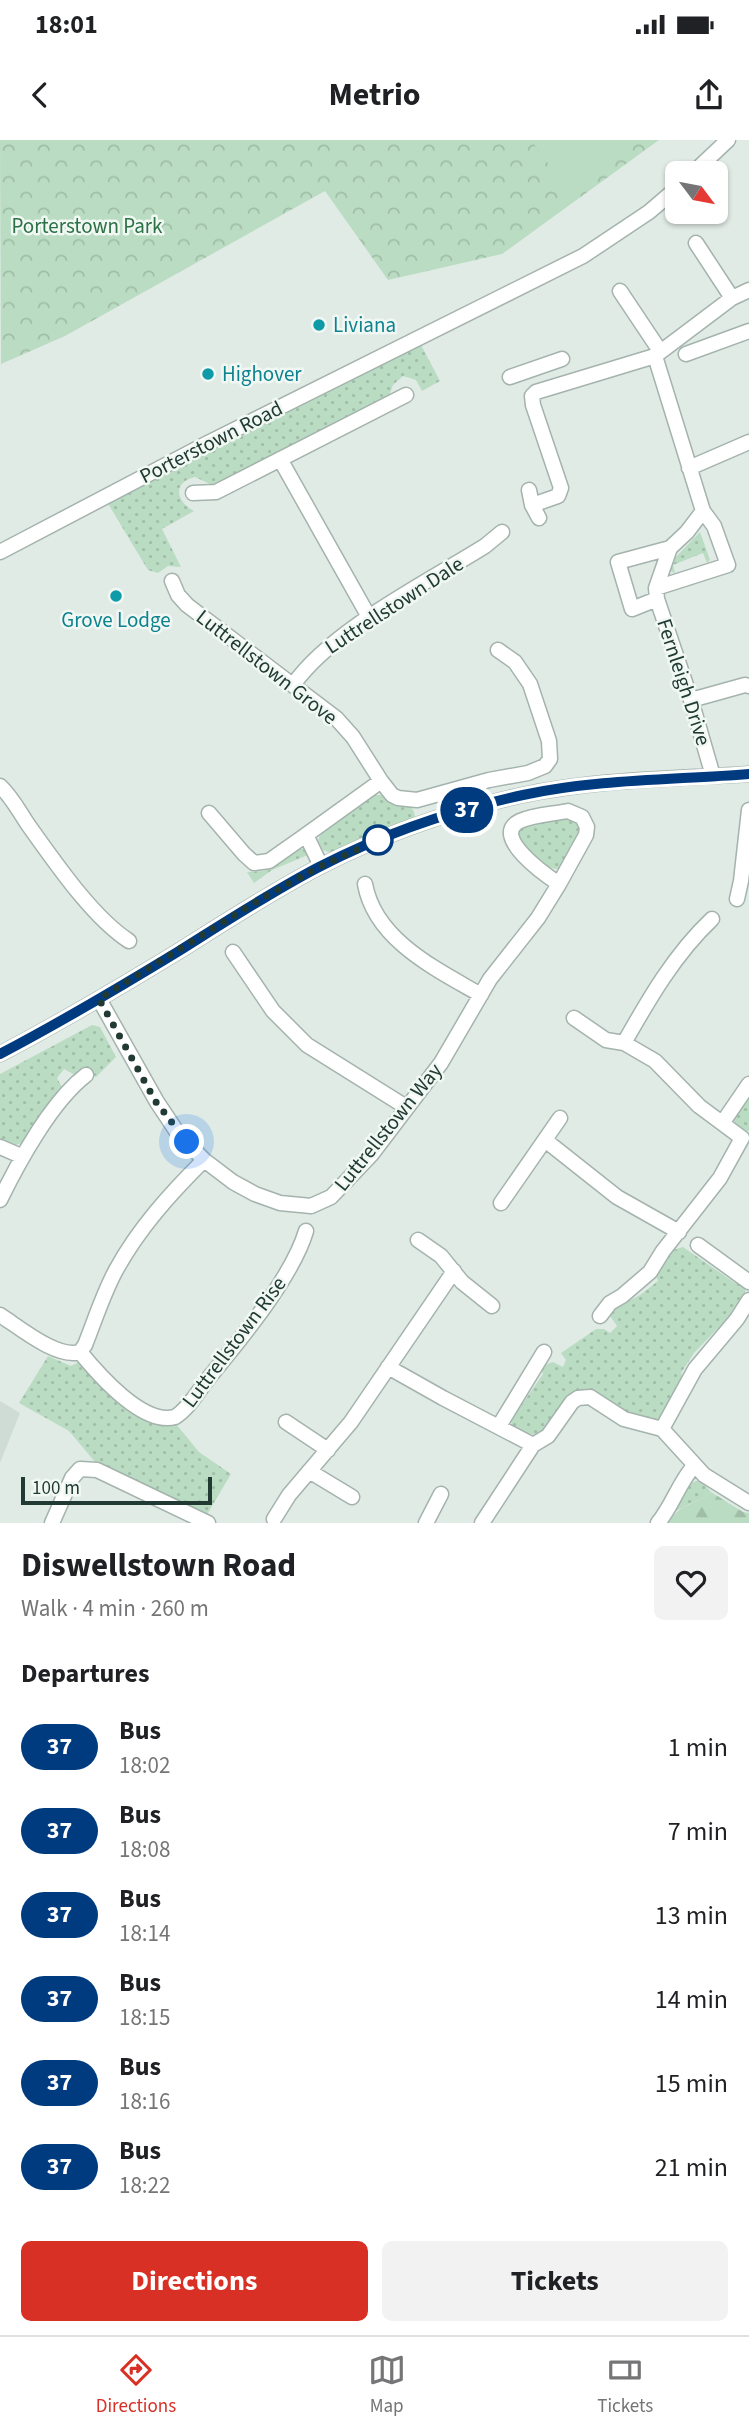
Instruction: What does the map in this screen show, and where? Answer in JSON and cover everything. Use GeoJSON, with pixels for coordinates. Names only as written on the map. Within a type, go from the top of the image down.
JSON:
{"type":"FeatureCollection","features":[{"type":"Feature","properties":{"kind":"street"},"geometry":{"type":"LineString","coordinates":[[706,161],[728,140]]}},
{"type":"Feature","properties":{"kind":"street","name":"Porterstown Road"},"geometry":{"type":"LineString","coordinates":[[0,552],[206,444],[583,256],[665,198]]}},
{"type":"Feature","properties":{"kind":"street"},"geometry":{"type":"LineString","coordinates":[[696,243],[732,298]]}},
{"type":"Feature","properties":{"kind":"street"},"geometry":{"type":"LineString","coordinates":[[529,490],[536,512],[558,496],[561,488],[532,400],[536,392],[657,353],[732,298],[749,290]]}},
{"type":"Feature","properties":{"kind":"street"},"geometry":{"type":"LineString","coordinates":[[620,291],[657,353],[702,512],[714,526],[728,565],[657,594],[632,609],[618,562],[670,548],[702,512]]}},
{"type":"Feature","properties":{"kind":"street"},"geometry":{"type":"LineString","coordinates":[[695,325],[702,348]]}},
{"type":"Feature","properties":{"kind":"street"},"geometry":{"type":"LineString","coordinates":[[686,354],[748,331]]}},
{"type":"Feature","properties":{"kind":"street"},"geometry":{"type":"LineString","coordinates":[[510,377],[562,359]]}},
{"type":"Feature","properties":{"kind":"street"},"geometry":{"type":"LineString","coordinates":[[538,367],[545,389]]}},
{"type":"Feature","properties":{"kind":"street"},"geometry":{"type":"LineString","coordinates":[[193,493],[216,492],[406,396]]}},
{"type":"Feature","properties":{"kind":"street"},"geometry":{"type":"LineString","coordinates":[[689,468],[749,442]]}},
{"type":"Feature","properties":{"kind":"street"},"geometry":{"type":"LineString","coordinates":[[279,459],[369,618]]}},
{"type":"Feature","properties":{"kind":"street","name":"Luttrellstown Dale"},"geometry":{"type":"LineString","coordinates":[[293,685],[314,659],[369,618],[502,532]]}},
{"type":"Feature","properties":{"kind":"street"},"geometry":{"type":"LineString","coordinates":[[657,594],[670,548]]}},
{"type":"Feature","properties":{"kind":"street","name":"Luttrellstown Grove"},"geometry":{"type":"LineString","coordinates":[[172,581],[178,595],[187,605],[327,710],[345,727],[381,781]]}},
{"type":"Feature","properties":{"kind":"street","name":"Fernleigh Drive"},"geometry":{"type":"LineString","coordinates":[[657,594],[713,776]]}},
{"type":"Feature","properties":{"kind":"street"},"geometry":{"type":"LineString","coordinates":[[209,813],[254,863],[269,861],[381,781],[392,795],[417,800],[474,783],[528,773],[545,766],[550,759],[549,741],[530,684],[515,662],[498,650]]}},
{"type":"Feature","properties":{"kind":"street"},"geometry":{"type":"LineString","coordinates":[[691,700],[749,686]]}},
{"type":"Feature","properties":{"kind":"street"},"geometry":{"type":"LineString","coordinates":[[0,1054],[99,999],[259,900],[321,866],[383,838],[433,820],[523,795],[620,780],[749,774]]}},
{"type":"Feature","properties":{"kind":"street"},"geometry":{"type":"LineString","coordinates":[[0,786],[52,858],[90,904],[114,932],[129,941]]}},
{"type":"Feature","properties":{"kind":"street"},"geometry":{"type":"LineString","coordinates":[[737,899],[749,810]]}},
{"type":"Feature","properties":{"kind":"street","name":"Luttrellstown Way"},"geometry":{"type":"LineString","coordinates":[[99,999],[156,1102],[177,1132],[204,1160],[233,1182],[255,1194],[280,1203],[312,1206],[331,1197],[347,1182],[371,1155],[447,1055],[500,965],[538,918],[559,884],[583,843],[586,833],[585,820],[579,814],[568,811],[516,824],[511,834],[515,845],[543,873],[559,884]]}},
{"type":"Feature","properties":{"kind":"street"},"geometry":{"type":"LineString","coordinates":[[306,835],[321,866]]}},
{"type":"Feature","properties":{"kind":"street"},"geometry":{"type":"LineString","coordinates":[[365,884],[368,901],[397,939],[426,962],[481,995]]}},
{"type":"Feature","properties":{"kind":"street"},"geometry":{"type":"LineString","coordinates":[[624,1043],[672,964],[699,930],[712,919]]}},
{"type":"Feature","properties":{"kind":"street"},"geometry":{"type":"LineString","coordinates":[[233,952],[273,1011],[307,1045],[406,1107]]}},
{"type":"Feature","properties":{"kind":"street"},"geometry":{"type":"LineString","coordinates":[[574,1018],[606,1040],[624,1043],[654,1061],[699,1106],[746,1137],[720,1178],[663,1251],[646,1278],[610,1303],[600,1316]]}},
{"type":"Feature","properties":{"kind":"street"},"geometry":{"type":"LineString","coordinates":[[0,1200],[21,1156],[69,1080],[86,1075]]}},
{"type":"Feature","properties":{"kind":"street"},"geometry":{"type":"LineString","coordinates":[[723,1122],[749,1084]]}},
{"type":"Feature","properties":{"kind":"street"},"geometry":{"type":"LineString","coordinates":[[501,1203],[560,1118]]}},
{"type":"Feature","properties":{"kind":"street"},"geometry":{"type":"LineString","coordinates":[[545,1140],[617,1197],[679,1232]]}},
{"type":"Feature","properties":{"kind":"street"},"geometry":{"type":"LineString","coordinates":[[0,1147],[21,1156]]}},
{"type":"Feature","properties":{"kind":"street"},"geometry":{"type":"LineString","coordinates":[[0,1315],[47,1345],[68,1353],[80,1352],[112,1278],[136,1237],[168,1196],[204,1160]]}},
{"type":"Feature","properties":{"kind":"street","name":"Luttrellstown Rise"},"geometry":{"type":"LineString","coordinates":[[80,1352],[121,1395],[156,1417],[175,1417],[219,1366],[258,1314],[301,1249],[306,1231]]}},
{"type":"Feature","properties":{"kind":"street"},"geometry":{"type":"LineString","coordinates":[[418,1240],[441,1256],[461,1282],[492,1306]]}},
{"type":"Feature","properties":{"kind":"street"},"geometry":{"type":"LineString","coordinates":[[698,1245],[749,1282]]}},
{"type":"Feature","properties":{"kind":"street"},"geometry":{"type":"LineString","coordinates":[[274,1519],[289,1495],[351,1422],[454,1271]]}},
{"type":"Feature","properties":{"kind":"street"},"geometry":{"type":"LineString","coordinates":[[662,1429],[695,1369],[737,1319],[749,1300]]}},
{"type":"Feature","properties":{"kind":"street"},"geometry":{"type":"LineString","coordinates":[[499,1426],[544,1352]]}},
{"type":"Feature","properties":{"kind":"street"},"geometry":{"type":"LineString","coordinates":[[388,1367],[533,1445]]}},
{"type":"Feature","properties":{"kind":"street"},"geometry":{"type":"LineString","coordinates":[[482,1523],[533,1445],[548,1436],[572,1402],[584,1397],[596,1399],[624,1419],[662,1429],[694,1466],[714,1482],[749,1503]]}},
{"type":"Feature","properties":{"kind":"street"},"geometry":{"type":"LineString","coordinates":[[286,1422],[328,1450]]}},
{"type":"Feature","properties":{"kind":"street"},"geometry":{"type":"LineString","coordinates":[[658,1523],[694,1466]]}},
{"type":"Feature","properties":{"kind":"street"},"geometry":{"type":"LineString","coordinates":[[51,1523],[72,1478],[80,1469],[97,1470],[208,1523]]}},
{"type":"Feature","properties":{"kind":"street"},"geometry":{"type":"LineString","coordinates":[[309,1471],[352,1497]]}},
{"type":"Feature","properties":{"kind":"street"},"geometry":{"type":"LineString","coordinates":[[426,1523],[441,1494]]}},
{"type":"Feature","properties":{"kind":"shaded area"},"geometry":{"type":"Polygon","coordinates":[[[0,1401],[20,1413],[0,1463],[0,1401]]]}},
{"type":"Feature","properties":{"kind":"green space","name":"Porterstown Park"},"geometry":{"type":"Polygon","coordinates":[[[0,140],[659,140],[502,254],[388,280],[325,191],[65,336],[1,364],[0,140]]]}},
{"type":"Feature","properties":{"kind":"green space"},"geometry":{"type":"Polygon","coordinates":[[[531,140],[638,140],[569,192],[531,140]]]}},
{"type":"Feature","properties":{"kind":"green space"},"geometry":{"type":"Polygon","coordinates":[[[421,345],[440,381],[422,391],[416,380],[403,376],[393,385],[389,396],[217,484],[210,484],[195,477],[182,484],[179,493],[181,498],[194,511],[162,529],[181,567],[168,566],[158,573],[148,570],[107,502],[421,345]]]}},
{"type":"Feature","properties":{"kind":"green space"},"geometry":{"type":"Polygon","coordinates":[[[700,532],[710,560],[707,563],[703,553],[673,565],[675,573],[670,571],[672,561],[700,532]]]}},
{"type":"Feature","properties":{"kind":"green space"},"geometry":{"type":"Polygon","coordinates":[[[375,795],[395,797],[407,802],[415,818],[331,853],[323,850],[318,840],[322,833],[375,795]]]}},
{"type":"Feature","properties":{"kind":"green space"},"geometry":{"type":"Polygon","coordinates":[[[571,818],[583,829],[559,869],[540,862],[527,851],[519,838],[518,832],[526,825],[571,818]]]}},
{"type":"Feature","properties":{"kind":"green space"},"geometry":{"type":"Polygon","coordinates":[[[297,848],[310,854],[272,870],[254,883],[247,872],[264,871],[297,848]]]}},
{"type":"Feature","properties":{"kind":"green space"},"geometry":{"type":"Polygon","coordinates":[[[92,1025],[100,1027],[116,1057],[96,1077],[85,1069],[75,1075],[64,1069],[57,1078],[63,1089],[24,1142],[13,1146],[0,1141],[0,1074],[92,1025]]]}},
{"type":"Feature","properties":{"kind":"green space"},"geometry":{"type":"Polygon","coordinates":[[[749,1097],[749,1131],[747,1131],[733,1121],[749,1097]]]}},
{"type":"Feature","properties":{"kind":"green space"},"geometry":{"type":"Polygon","coordinates":[[[683,1247],[735,1283],[739,1282],[745,1288],[744,1298],[721,1329],[717,1329],[694,1353],[681,1373],[683,1377],[661,1419],[650,1420],[632,1415],[589,1391],[543,1433],[527,1433],[512,1425],[510,1417],[513,1411],[518,1410],[543,1374],[541,1370],[544,1365],[553,1362],[563,1367],[566,1360],[561,1353],[596,1329],[604,1329],[610,1333],[617,1326],[610,1316],[611,1310],[640,1295],[658,1281],[656,1275],[670,1251],[683,1247]]]}},
{"type":"Feature","properties":{"kind":"green space"},"geometry":{"type":"Polygon","coordinates":[[[48,1356],[71,1366],[79,1362],[123,1406],[150,1422],[164,1426],[176,1424],[199,1452],[231,1474],[205,1518],[96,1463],[69,1431],[19,1403],[48,1356]]]}},
{"type":"Feature","properties":{"kind":"green space"},"geometry":{"type":"Polygon","coordinates":[[[701,1481],[711,1492],[675,1512],[677,1503],[691,1482],[701,1481]]]}},
{"type":"Feature","properties":{"kind":"green space"},"geometry":{"type":"Polygon","coordinates":[[[711,1492],[749,1513],[749,1523],[668,1523],[683,1507],[711,1492]]]}},
{"type":"Feature","properties":{"kind":"bus line","name":"37"},"geometry":{"type":"LineString","coordinates":[[0,1054],[99,999],[259,900],[321,866],[383,838],[433,820],[523,795],[620,780],[749,774]]}},
{"type":"Feature","properties":{"kind":"place","name":"Liviana"},"geometry":{"type":"Point","coordinates":[319,325]}},
{"type":"Feature","properties":{"kind":"place","name":"Highover"},"geometry":{"type":"Point","coordinates":[208,374]}},
{"type":"Feature","properties":{"kind":"place","name":"Grove Lodge"},"geometry":{"type":"Point","coordinates":[116,596]}},
{"type":"Feature","properties":{"kind":"route"},"geometry":{"type":"LineString","coordinates":[[187,1142],[156,1102],[99,999],[259,900],[321,866],[383,838],[378,840]]}}]}
